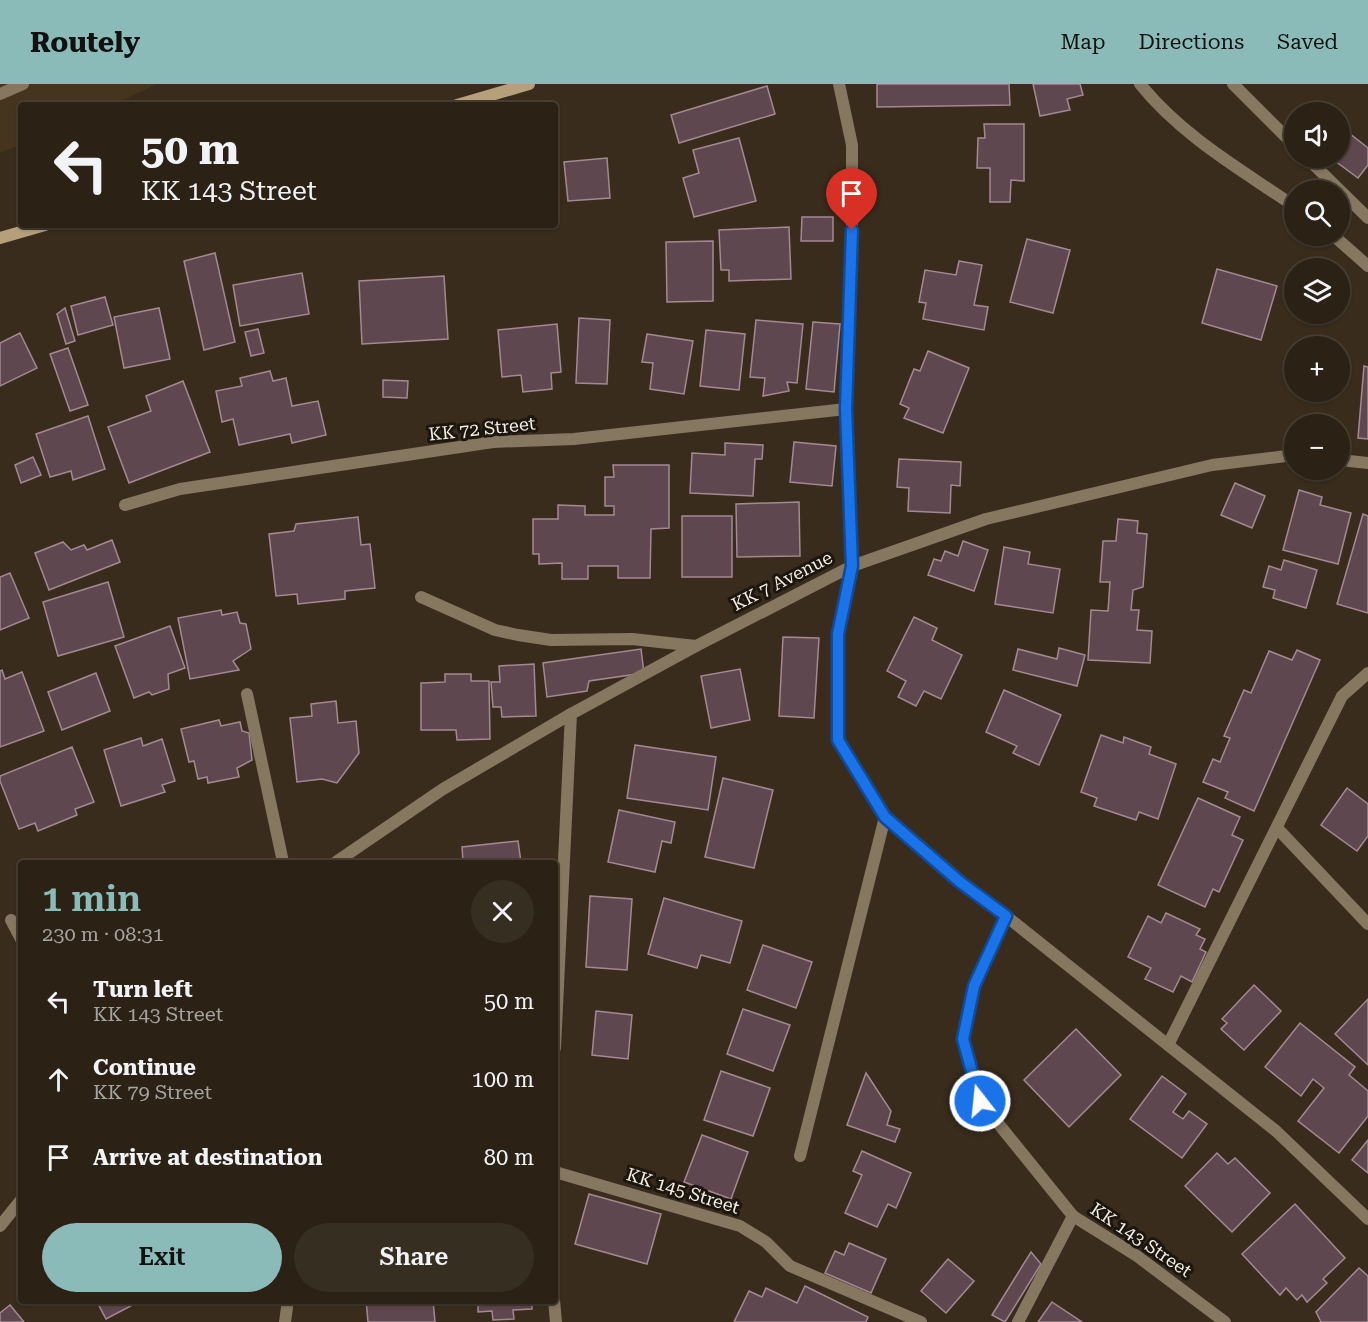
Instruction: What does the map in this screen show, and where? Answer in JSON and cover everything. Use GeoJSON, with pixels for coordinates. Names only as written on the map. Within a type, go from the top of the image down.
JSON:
{"type":"FeatureCollection","features":[{"type":"Feature","properties":{"kind":"main road"},"geometry":{"type":"LineString","coordinates":[[467,102],[529,84]]}},
{"type":"Feature","properties":{"kind":"main road"},"geometry":{"type":"LineString","coordinates":[[0,238],[35,228]]}},
{"type":"Feature","properties":{"kind":"street"},"geometry":{"type":"LineString","coordinates":[[0,94],[23,84]]}},
{"type":"Feature","properties":{"kind":"street"},"geometry":{"type":"LineString","coordinates":[[839,84],[852,145],[852,242],[846,409],[852,566],[838,634],[838,740],[885,817],[960,882],[1276,1131],[1368,1220]]}},
{"type":"Feature","properties":{"kind":"street"},"geometry":{"type":"LineString","coordinates":[[1140,84],[1155,103],[1180,127],[1284,199]]}},
{"type":"Feature","properties":{"kind":"street"},"geometry":{"type":"LineString","coordinates":[[1233,84],[1284,135]]}},
{"type":"Feature","properties":{"kind":"street"},"geometry":{"type":"LineString","coordinates":[[1317,168],[1368,218]]}},
{"type":"Feature","properties":{"kind":"street"},"geometry":{"type":"LineString","coordinates":[[1345,246],[1368,266]]}},
{"type":"Feature","properties":{"kind":"street","name":"KK 72 Street"},"geometry":{"type":"LineString","coordinates":[[124,505],[180,489],[493,442],[574,439],[846,409]]}},
{"type":"Feature","properties":{"kind":"street","name":"KK 7 Avenue"},"geometry":{"type":"LineString","coordinates":[[339,860],[443,789],[571,714],[696,646],[852,566],[986,519],[1212,465],[1284,456]]}},
{"type":"Feature","properties":{"kind":"street"},"geometry":{"type":"LineString","coordinates":[[1350,461],[1368,463]]}},
{"type":"Feature","properties":{"kind":"street"},"geometry":{"type":"LineString","coordinates":[[421,597],[495,630],[518,635],[551,640],[632,639],[696,646]]}},
{"type":"Feature","properties":{"kind":"street"},"geometry":{"type":"LineString","coordinates":[[1168,1045],[1342,696],[1368,673]]}},
{"type":"Feature","properties":{"kind":"street"},"geometry":{"type":"LineString","coordinates":[[247,694],[283,860]]}},
{"type":"Feature","properties":{"kind":"street"},"geometry":{"type":"LineString","coordinates":[[558,985],[571,714]]}},
{"type":"Feature","properties":{"kind":"street"},"geometry":{"type":"LineString","coordinates":[[800,1156],[885,817]]}},
{"type":"Feature","properties":{"kind":"street"},"geometry":{"type":"LineString","coordinates":[[1277,828],[1368,924]]}},
{"type":"Feature","properties":{"kind":"street","name":"KK 143 Street"},"geometry":{"type":"LineString","coordinates":[[1006,916],[974,986],[963,1039],[980,1101],[1073,1216],[1137,1256],[1225,1322]]}},
{"type":"Feature","properties":{"kind":"street"},"geometry":{"type":"LineString","coordinates":[[11,920],[18,933]]}},
{"type":"Feature","properties":{"kind":"street","name":"KK 145 Street"},"geometry":{"type":"LineString","coordinates":[[558,1173],[740,1226],[766,1242],[790,1266],[921,1322]]}},
{"type":"Feature","properties":{"kind":"street"},"geometry":{"type":"LineString","coordinates":[[0,1226],[18,1204]]}},
{"type":"Feature","properties":{"kind":"street"},"geometry":{"type":"LineString","coordinates":[[1018,1322],[1073,1216]]}},
{"type":"Feature","properties":{"kind":"street"},"geometry":{"type":"LineString","coordinates":[[285,1322],[287,1304]]}},
{"type":"Feature","properties":{"kind":"street"},"geometry":{"type":"LineString","coordinates":[[554,1304],[556,1322]]}},
{"type":"Feature","properties":{"kind":"shaded area"},"geometry":{"type":"Polygon","coordinates":[[[0,84],[157,84],[118,102],[18,102],[18,145],[0,153],[0,84]]]}},
{"type":"Feature","properties":{"kind":"building"},"geometry":{"type":"Polygon","coordinates":[[[877,84],[1009,84],[1010,105],[877,107],[877,84]]]}},
{"type":"Feature","properties":{"kind":"building"},"geometry":{"type":"Polygon","coordinates":[[[1033,84],[1080,84],[1083,95],[1067,99],[1070,110],[1040,116],[1033,84]]]}},
{"type":"Feature","properties":{"kind":"building"},"geometry":{"type":"Polygon","coordinates":[[[767,86],[775,114],[679,143],[671,115],[767,86]]]}},
{"type":"Feature","properties":{"kind":"building"},"geometry":{"type":"Polygon","coordinates":[[[984,124],[1024,124],[1024,181],[1011,180],[1010,202],[990,202],[990,168],[977,168],[978,138],[985,138],[984,124]]]}},
{"type":"Feature","properties":{"kind":"building"},"geometry":{"type":"Polygon","coordinates":[[[1350,134],[1368,148],[1368,165],[1358,178],[1344,168],[1350,168],[1350,134]]]}},
{"type":"Feature","properties":{"kind":"building"},"geometry":{"type":"Polygon","coordinates":[[[739,138],[756,201],[694,217],[683,178],[699,173],[693,150],[739,138]]]}},
{"type":"Feature","properties":{"kind":"building"},"geometry":{"type":"Polygon","coordinates":[[[607,158],[610,198],[568,201],[564,162],[607,158]]]}},
{"type":"Feature","properties":{"kind":"building"},"geometry":{"type":"Polygon","coordinates":[[[802,217],[833,217],[833,241],[801,241],[802,217]]]}},
{"type":"Feature","properties":{"kind":"building"},"geometry":{"type":"Polygon","coordinates":[[[789,227],[791,279],[729,281],[729,270],[721,270],[719,230],[789,227]]]}},
{"type":"Feature","properties":{"kind":"building"},"geometry":{"type":"Polygon","coordinates":[[[1027,239],[1070,250],[1053,313],[1010,302],[1027,239]]]}},
{"type":"Feature","properties":{"kind":"building"},"geometry":{"type":"Polygon","coordinates":[[[713,241],[713,301],[667,302],[666,242],[713,241]]]}},
{"type":"Feature","properties":{"kind":"building"},"geometry":{"type":"Polygon","coordinates":[[[215,253],[235,342],[204,350],[184,261],[215,253]]]}},
{"type":"Feature","properties":{"kind":"building"},"geometry":{"type":"Polygon","coordinates":[[[959,261],[982,265],[974,305],[988,307],[984,330],[923,319],[926,303],[919,302],[925,270],[956,275],[959,261]]]}},
{"type":"Feature","properties":{"kind":"building"},"geometry":{"type":"Polygon","coordinates":[[[1217,269],[1277,286],[1261,340],[1202,323],[1217,269]]]}},
{"type":"Feature","properties":{"kind":"building"},"geometry":{"type":"Polygon","coordinates":[[[302,273],[309,314],[240,326],[233,285],[302,273]]]}},
{"type":"Feature","properties":{"kind":"building"},"geometry":{"type":"Polygon","coordinates":[[[444,276],[448,339],[362,344],[359,281],[444,276]]]}},
{"type":"Feature","properties":{"kind":"building"},"geometry":{"type":"Polygon","coordinates":[[[105,297],[113,325],[78,335],[71,306],[105,297]]]}},
{"type":"Feature","properties":{"kind":"building"},"geometry":{"type":"Polygon","coordinates":[[[65,308],[75,341],[66,344],[57,314],[65,308]]]}},
{"type":"Feature","properties":{"kind":"building"},"geometry":{"type":"Polygon","coordinates":[[[159,308],[170,359],[124,368],[114,317],[159,308]]]}},
{"type":"Feature","properties":{"kind":"building"},"geometry":{"type":"Polygon","coordinates":[[[579,318],[610,320],[607,384],[576,383],[579,318]]]}},
{"type":"Feature","properties":{"kind":"building"},"geometry":{"type":"Polygon","coordinates":[[[756,320],[803,324],[797,383],[787,382],[789,391],[763,396],[765,378],[750,377],[756,320]]]}},
{"type":"Feature","properties":{"kind":"building"},"geometry":{"type":"Polygon","coordinates":[[[813,322],[840,324],[834,392],[806,389],[813,322]]]}},
{"type":"Feature","properties":{"kind":"building"},"geometry":{"type":"Polygon","coordinates":[[[557,324],[561,372],[551,373],[552,389],[523,392],[521,375],[502,377],[498,330],[557,324]]]}},
{"type":"Feature","properties":{"kind":"building"},"geometry":{"type":"Polygon","coordinates":[[[258,329],[264,353],[251,356],[245,332],[258,329]]]}},
{"type":"Feature","properties":{"kind":"building"},"geometry":{"type":"Polygon","coordinates":[[[706,330],[745,334],[739,390],[700,386],[706,330]]]}},
{"type":"Feature","properties":{"kind":"building"},"geometry":{"type":"Polygon","coordinates":[[[20,333],[37,368],[0,386],[0,343],[20,333]]]}},
{"type":"Feature","properties":{"kind":"building"},"geometry":{"type":"Polygon","coordinates":[[[647,334],[693,341],[684,394],[650,389],[653,363],[642,362],[647,334]]]}},
{"type":"Feature","properties":{"kind":"building"},"geometry":{"type":"Polygon","coordinates":[[[68,348],[88,405],[70,411],[50,354],[68,348]]]}},
{"type":"Feature","properties":{"kind":"building"},"geometry":{"type":"Polygon","coordinates":[[[928,351],[969,368],[943,433],[904,418],[909,408],[900,404],[914,369],[920,371],[928,351]]]}},
{"type":"Feature","properties":{"kind":"building"},"geometry":{"type":"Polygon","coordinates":[[[1364,366],[1368,367],[1368,439],[1358,438],[1364,366]]]}},
{"type":"Feature","properties":{"kind":"building"},"geometry":{"type":"Polygon","coordinates":[[[270,371],[273,381],[286,378],[292,406],[318,401],[326,435],[292,443],[290,434],[239,445],[233,419],[222,422],[216,391],[242,386],[240,378],[270,371]]]}},
{"type":"Feature","properties":{"kind":"building"},"geometry":{"type":"Polygon","coordinates":[[[383,380],[408,381],[407,398],[383,397],[383,380]]]}},
{"type":"Feature","properties":{"kind":"building"},"geometry":{"type":"Polygon","coordinates":[[[183,381],[210,452],[129,483],[108,427],[151,411],[146,396],[183,381]]]}},
{"type":"Feature","properties":{"kind":"building"},"geometry":{"type":"Polygon","coordinates":[[[88,416],[105,469],[73,480],[71,471],[50,477],[36,434],[88,416]]]}},
{"type":"Feature","properties":{"kind":"building"},"geometry":{"type":"Polygon","coordinates":[[[794,442],[836,446],[832,486],[790,482],[794,442]]]}},
{"type":"Feature","properties":{"kind":"building"},"geometry":{"type":"Polygon","coordinates":[[[725,443],[763,445],[762,459],[755,459],[753,496],[690,493],[692,453],[725,455],[725,443]]]}},
{"type":"Feature","properties":{"kind":"building"},"geometry":{"type":"Polygon","coordinates":[[[33,457],[41,475],[21,483],[15,465],[33,457]]]}},
{"type":"Feature","properties":{"kind":"building"},"geometry":{"type":"Polygon","coordinates":[[[899,459],[961,462],[960,486],[951,485],[950,513],[908,511],[909,488],[897,487],[899,459]]]}},
{"type":"Feature","properties":{"kind":"building"},"geometry":{"type":"Polygon","coordinates":[[[613,465],[669,465],[669,528],[651,529],[650,578],[618,578],[618,566],[588,566],[588,579],[562,579],[562,563],[539,564],[539,554],[533,554],[533,519],[558,519],[558,505],[585,506],[585,515],[614,515],[614,506],[605,506],[605,477],[614,477],[613,465]]]}},
{"type":"Feature","properties":{"kind":"building"},"geometry":{"type":"Polygon","coordinates":[[[1235,483],[1265,496],[1252,528],[1221,515],[1235,483]]]}},
{"type":"Feature","properties":{"kind":"building"},"geometry":{"type":"Polygon","coordinates":[[[1299,490],[1322,497],[1320,505],[1351,513],[1338,564],[1283,550],[1299,490]]]}},
{"type":"Feature","properties":{"kind":"building"},"geometry":{"type":"Polygon","coordinates":[[[799,502],[800,556],[737,557],[736,504],[799,502]]]}},
{"type":"Feature","properties":{"kind":"building"},"geometry":{"type":"Polygon","coordinates":[[[1363,514],[1368,516],[1368,613],[1337,604],[1363,514]]]}},
{"type":"Feature","properties":{"kind":"building"},"geometry":{"type":"Polygon","coordinates":[[[682,516],[732,516],[732,577],[682,577],[682,516]]]}},
{"type":"Feature","properties":{"kind":"building"},"geometry":{"type":"Polygon","coordinates":[[[358,517],[361,545],[370,544],[375,588],[345,591],[345,599],[298,604],[297,594],[276,596],[269,534],[294,531],[296,524],[358,517]]]}},
{"type":"Feature","properties":{"kind":"building"},"geometry":{"type":"Polygon","coordinates":[[[1118,519],[1138,521],[1137,533],[1147,534],[1143,587],[1133,590],[1131,610],[1139,610],[1137,630],[1152,631],[1150,663],[1088,660],[1091,610],[1108,611],[1110,582],[1100,582],[1103,541],[1116,541],[1118,519]]]}},
{"type":"Feature","properties":{"kind":"building"},"geometry":{"type":"Polygon","coordinates":[[[112,540],[120,562],[49,590],[35,553],[63,542],[71,550],[84,545],[87,550],[112,540]]]}},
{"type":"Feature","properties":{"kind":"building"},"geometry":{"type":"Polygon","coordinates":[[[963,541],[988,550],[974,591],[928,575],[934,559],[941,561],[945,551],[958,556],[963,541]]]}},
{"type":"Feature","properties":{"kind":"building"},"geometry":{"type":"Polygon","coordinates":[[[1004,547],[1030,552],[1028,564],[1060,569],[1053,613],[995,604],[1004,547]]]}},
{"type":"Feature","properties":{"kind":"building"},"geometry":{"type":"Polygon","coordinates":[[[1284,560],[1317,570],[1306,608],[1273,598],[1275,590],[1263,587],[1269,566],[1281,570],[1284,560]]]}},
{"type":"Feature","properties":{"kind":"building"},"geometry":{"type":"Polygon","coordinates":[[[10,573],[29,618],[0,630],[0,577],[10,573]]]}},
{"type":"Feature","properties":{"kind":"building"},"geometry":{"type":"Polygon","coordinates":[[[108,582],[124,637],[58,656],[43,602],[108,582]]]}},
{"type":"Feature","properties":{"kind":"building"},"geometry":{"type":"Polygon","coordinates":[[[221,610],[222,615],[237,612],[240,623],[246,624],[251,649],[233,661],[239,670],[190,679],[178,618],[221,610]]]}},
{"type":"Feature","properties":{"kind":"building"},"geometry":{"type":"Polygon","coordinates":[[[914,617],[937,628],[932,640],[962,655],[941,699],[924,691],[916,706],[898,697],[906,681],[887,671],[914,617]]]}},
{"type":"Feature","properties":{"kind":"building"},"geometry":{"type":"Polygon","coordinates":[[[170,626],[185,668],[168,674],[169,689],[152,695],[149,692],[134,698],[115,646],[170,626]]]}},
{"type":"Feature","properties":{"kind":"building"},"geometry":{"type":"Polygon","coordinates":[[[783,637],[819,638],[814,718],[779,716],[783,637]]]}},
{"type":"Feature","properties":{"kind":"building"},"geometry":{"type":"Polygon","coordinates":[[[1059,648],[1085,655],[1077,686],[1013,670],[1018,649],[1057,659],[1059,648]]]}},
{"type":"Feature","properties":{"kind":"building"},"geometry":{"type":"Polygon","coordinates":[[[641,649],[644,673],[589,681],[587,691],[547,697],[543,663],[641,649]]]}},
{"type":"Feature","properties":{"kind":"building"},"geometry":{"type":"Polygon","coordinates":[[[1297,650],[1320,660],[1254,811],[1225,798],[1228,792],[1203,782],[1213,759],[1220,762],[1230,738],[1224,736],[1244,690],[1251,693],[1269,651],[1292,660],[1297,650]]]}},
{"type":"Feature","properties":{"kind":"building"},"geometry":{"type":"Polygon","coordinates":[[[534,664],[536,716],[502,717],[501,707],[493,707],[491,682],[500,682],[499,666],[534,664]]]}},
{"type":"Feature","properties":{"kind":"building"},"geometry":{"type":"Polygon","coordinates":[[[740,669],[750,720],[711,728],[701,676],[740,669]]]}},
{"type":"Feature","properties":{"kind":"building"},"geometry":{"type":"Polygon","coordinates":[[[2,670],[5,679],[22,672],[44,731],[0,747],[0,671],[2,670]]]}},
{"type":"Feature","properties":{"kind":"building"},"geometry":{"type":"Polygon","coordinates":[[[96,673],[110,711],[62,730],[48,692],[96,673]]]}},
{"type":"Feature","properties":{"kind":"building"},"geometry":{"type":"Polygon","coordinates":[[[445,674],[471,674],[471,681],[489,681],[490,739],[457,740],[456,730],[421,730],[421,683],[445,682],[445,674]]]}},
{"type":"Feature","properties":{"kind":"building"},"geometry":{"type":"Polygon","coordinates":[[[1004,690],[1061,715],[1039,765],[1013,753],[1017,746],[986,732],[1004,690]]]}},
{"type":"Feature","properties":{"kind":"building"},"geometry":{"type":"Polygon","coordinates":[[[336,701],[338,723],[356,721],[359,753],[337,783],[322,779],[297,782],[290,718],[312,716],[311,704],[336,701]]]}},
{"type":"Feature","properties":{"kind":"building"},"geometry":{"type":"Polygon","coordinates":[[[219,720],[221,726],[240,722],[242,731],[249,733],[252,760],[237,768],[239,777],[208,783],[207,777],[198,779],[194,761],[189,762],[181,729],[219,720]]]}},
{"type":"Feature","properties":{"kind":"building"},"geometry":{"type":"Polygon","coordinates":[[[1101,735],[1123,743],[1124,737],[1151,747],[1149,754],[1176,764],[1158,819],[1139,812],[1136,820],[1094,806],[1097,798],[1081,792],[1101,735]]]}},
{"type":"Feature","properties":{"kind":"building"},"geometry":{"type":"Polygon","coordinates":[[[141,738],[143,746],[162,739],[175,781],[162,785],[165,792],[121,806],[104,750],[141,738]]]}},
{"type":"Feature","properties":{"kind":"building"},"geometry":{"type":"Polygon","coordinates":[[[635,745],[716,757],[708,810],[627,798],[635,745]]]}},
{"type":"Feature","properties":{"kind":"building"},"geometry":{"type":"Polygon","coordinates":[[[72,747],[94,802],[75,809],[77,815],[38,831],[35,823],[19,829],[0,776],[72,747]]]}},
{"type":"Feature","properties":{"kind":"building"},"geometry":{"type":"Polygon","coordinates":[[[723,778],[773,790],[754,868],[705,857],[723,778]]]}},
{"type":"Feature","properties":{"kind":"building"},"geometry":{"type":"Polygon","coordinates":[[[1347,788],[1368,804],[1368,836],[1357,851],[1321,825],[1347,788]]]}},
{"type":"Feature","properties":{"kind":"building"},"geometry":{"type":"Polygon","coordinates":[[[1198,798],[1240,817],[1232,835],[1243,840],[1219,892],[1213,889],[1205,907],[1158,885],[1198,798]]]}},
{"type":"Feature","properties":{"kind":"building"},"geometry":{"type":"Polygon","coordinates":[[[619,810],[675,822],[671,843],[662,841],[655,872],[608,862],[619,810]]]}},
{"type":"Feature","properties":{"kind":"building"},"geometry":{"type":"Polygon","coordinates":[[[518,841],[521,860],[463,860],[462,847],[518,841]]]}},
{"type":"Feature","properties":{"kind":"building"},"geometry":{"type":"Polygon","coordinates":[[[590,896],[632,899],[627,970],[586,967],[590,896]]]}},
{"type":"Feature","properties":{"kind":"building"},"geometry":{"type":"Polygon","coordinates":[[[664,898],[742,921],[730,963],[701,955],[697,968],[648,954],[664,898]]]}},
{"type":"Feature","properties":{"kind":"building"},"geometry":{"type":"Polygon","coordinates":[[[1166,913],[1200,929],[1196,935],[1205,939],[1200,949],[1206,952],[1192,982],[1181,976],[1173,992],[1145,979],[1151,968],[1128,957],[1148,916],[1161,923],[1166,913]]]}},
{"type":"Feature","properties":{"kind":"building"},"geometry":{"type":"Polygon","coordinates":[[[763,945],[812,962],[796,1008],[747,990],[763,945]]]}},
{"type":"Feature","properties":{"kind":"building"},"geometry":{"type":"Polygon","coordinates":[[[1254,985],[1281,1011],[1244,1050],[1221,1029],[1227,1023],[1222,1019],[1254,985]]]}},
{"type":"Feature","properties":{"kind":"building"},"geometry":{"type":"Polygon","coordinates":[[[1368,999],[1368,1065],[1335,1034],[1368,999]]]}},
{"type":"Feature","properties":{"kind":"building"},"geometry":{"type":"Polygon","coordinates":[[[743,1009],[790,1025],[773,1071],[727,1054],[743,1009]]]}},
{"type":"Feature","properties":{"kind":"building"},"geometry":{"type":"Polygon","coordinates":[[[596,1011],[632,1015],[628,1059],[592,1055],[596,1011]]]}},
{"type":"Feature","properties":{"kind":"building"},"geometry":{"type":"Polygon","coordinates":[[[1300,1023],[1355,1067],[1349,1075],[1368,1091],[1368,1116],[1339,1153],[1298,1121],[1324,1088],[1313,1079],[1301,1096],[1265,1067],[1300,1023]]]}},
{"type":"Feature","properties":{"kind":"building"},"geometry":{"type":"Polygon","coordinates":[[[1076,1029],[1121,1075],[1069,1127],[1024,1080],[1076,1029]]]}},
{"type":"Feature","properties":{"kind":"building"},"geometry":{"type":"Polygon","coordinates":[[[721,1071],[770,1088],[753,1136],[704,1120],[721,1071]]]}},
{"type":"Feature","properties":{"kind":"building"},"geometry":{"type":"Polygon","coordinates":[[[866,1073],[891,1111],[887,1125],[900,1129],[895,1142],[847,1125],[866,1073]]]}},
{"type":"Feature","properties":{"kind":"building"},"geometry":{"type":"Polygon","coordinates":[[[1162,1076],[1186,1094],[1173,1112],[1183,1119],[1189,1111],[1207,1124],[1182,1158],[1130,1119],[1162,1076]]]}},
{"type":"Feature","properties":{"kind":"building"},"geometry":{"type":"Polygon","coordinates":[[[702,1135],[748,1152],[731,1199],[684,1182],[702,1135]]]}},
{"type":"Feature","properties":{"kind":"building"},"geometry":{"type":"Polygon","coordinates":[[[1368,1140],[1368,1173],[1352,1160],[1368,1140]]]}},
{"type":"Feature","properties":{"kind":"building"},"geometry":{"type":"Polygon","coordinates":[[[862,1151],[911,1173],[896,1208],[888,1204],[877,1227],[845,1213],[862,1175],[853,1171],[862,1151]]]}},
{"type":"Feature","properties":{"kind":"building"},"geometry":{"type":"Polygon","coordinates":[[[1217,1153],[1228,1164],[1235,1158],[1270,1193],[1232,1232],[1185,1186],[1217,1153]]]}},
{"type":"Feature","properties":{"kind":"building"},"geometry":{"type":"Polygon","coordinates":[[[589,1194],[661,1214],[647,1264],[575,1244],[589,1194]]]}},
{"type":"Feature","properties":{"kind":"building"},"geometry":{"type":"Polygon","coordinates":[[[1295,1204],[1345,1258],[1323,1279],[1327,1283],[1307,1302],[1302,1295],[1297,1300],[1286,1288],[1280,1295],[1242,1254],[1295,1204]]]}},
{"type":"Feature","properties":{"kind":"building"},"geometry":{"type":"Polygon","coordinates":[[[849,1243],[886,1259],[871,1293],[825,1273],[835,1251],[844,1255],[849,1243]]]}},
{"type":"Feature","properties":{"kind":"building"},"geometry":{"type":"Polygon","coordinates":[[[1031,1252],[1041,1264],[1005,1322],[992,1315],[1031,1252]]]}},
{"type":"Feature","properties":{"kind":"building"},"geometry":{"type":"Polygon","coordinates":[[[948,1259],[974,1281],[946,1313],[921,1291],[948,1259]]]}},
{"type":"Feature","properties":{"kind":"building"},"geometry":{"type":"Polygon","coordinates":[[[1359,1268],[1368,1276],[1368,1322],[1321,1322],[1316,1312],[1359,1268]]]}},
{"type":"Feature","properties":{"kind":"building"},"geometry":{"type":"Polygon","coordinates":[[[805,1286],[868,1317],[866,1322],[734,1322],[749,1291],[762,1297],[766,1288],[797,1303],[805,1286]]]}},
{"type":"Feature","properties":{"kind":"building"},"geometry":{"type":"Polygon","coordinates":[[[1052,1302],[1082,1322],[1038,1322],[1052,1302]]]}},
{"type":"Feature","properties":{"kind":"building"},"geometry":{"type":"Polygon","coordinates":[[[98,1304],[134,1304],[106,1319],[98,1304]]]}},
{"type":"Feature","properties":{"kind":"building"},"geometry":{"type":"Polygon","coordinates":[[[366,1304],[433,1304],[435,1322],[368,1322],[366,1304]]]}},
{"type":"Feature","properties":{"kind":"building"},"geometry":{"type":"Polygon","coordinates":[[[478,1304],[532,1304],[532,1309],[513,1310],[514,1319],[493,1320],[492,1311],[478,1312],[478,1304]]]}},
{"type":"Feature","properties":{"kind":"building"},"geometry":{"type":"Polygon","coordinates":[[[10,1305],[24,1322],[0,1322],[0,1313],[10,1305]]]}},
{"type":"Feature","properties":{"kind":"route"},"geometry":{"type":"LineString","coordinates":[[852,230],[846,409],[852,566],[838,634],[838,740],[885,817],[960,882],[1006,916],[974,986],[963,1039],[980,1101]]}}]}
